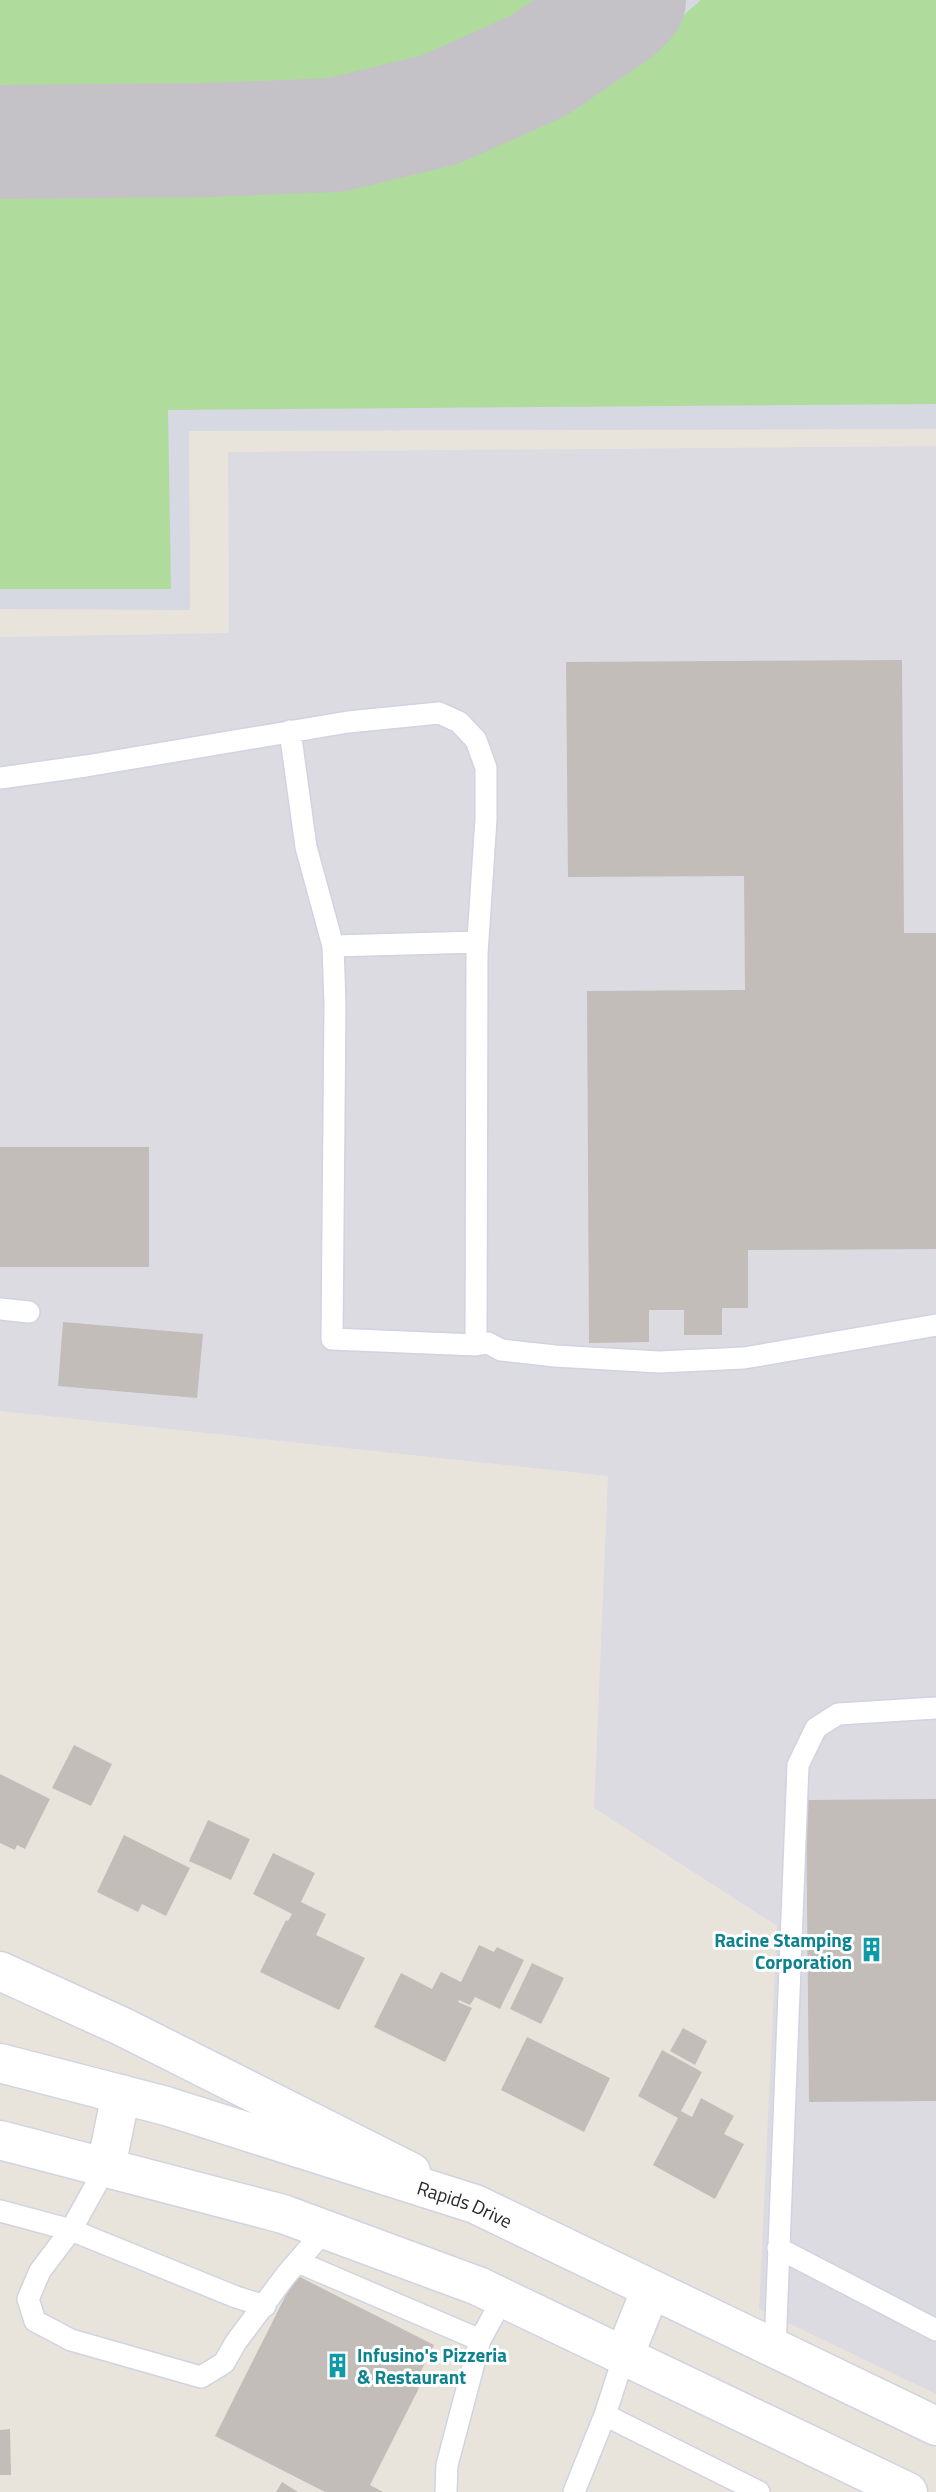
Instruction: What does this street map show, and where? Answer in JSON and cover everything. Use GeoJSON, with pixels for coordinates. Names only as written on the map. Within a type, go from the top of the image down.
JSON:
{"type":"FeatureCollection","features":[{"type":"Feature","properties":{"kind":"street","name":"Rapids Drive"},"geometry":{"type":"LineString","coordinates":[[0,1971],[134,2033],[475,2204],[936,2426]]}},
{"type":"Feature","properties":{"kind":"street"},"geometry":{"type":"LineString","coordinates":[[0,2063],[121,2094],[475,2204]]}},
{"type":"Feature","properties":{"kind":"street"},"geometry":{"type":"LineString","coordinates":[[106,2167],[121,2094]]}},
{"type":"Feature","properties":{"kind":"street"},"geometry":{"type":"LineString","coordinates":[[0,2140],[283,2214],[478,2286],[908,2492]]}},
{"type":"Feature","properties":{"kind":"street"},"geometry":{"type":"LineString","coordinates":[[624,2356],[651,2289]]}},
{"type":"Feature","properties":{"kind":"lane"},"geometry":{"type":"LineString","coordinates":[[0,778],[348,722],[439,713],[460,722],[476,740],[485,768],[486,819],[478,942],[476,1346]]}},
{"type":"Feature","properties":{"kind":"lane"},"geometry":{"type":"LineString","coordinates":[[290,731],[306,847],[333,946],[335,1004],[332,1339],[476,1346],[488,1343],[501,1350],[659,1362],[744,1358],[936,1325]]}},
{"type":"Feature","properties":{"kind":"lane"},"geometry":{"type":"LineString","coordinates":[[333,946],[478,942]]}},
{"type":"Feature","properties":{"kind":"lane"},"geometry":{"type":"LineString","coordinates":[[0,1309],[29,1312]]}},
{"type":"Feature","properties":{"kind":"lane"},"geometry":{"type":"LineString","coordinates":[[775,2348],[797,1765],[816,1728],[838,1714],[936,1708]]}},
{"type":"Feature","properties":{"kind":"lane"},"geometry":{"type":"LineString","coordinates":[[106,2167],[71,2230],[40,2271],[28,2300],[35,2321],[71,2340],[201,2377],[224,2363],[236,2342],[325,2230]]}},
{"type":"Feature","properties":{"kind":"lane"},"geometry":{"type":"LineString","coordinates":[[0,2211],[71,2230],[236,2297],[265,2306]]}},
{"type":"Feature","properties":{"kind":"lane"},"geometry":{"type":"LineString","coordinates":[[778,2248],[936,2330]]}},
{"type":"Feature","properties":{"kind":"lane"},"geometry":{"type":"LineString","coordinates":[[298,2262],[480,2340]]}},
{"type":"Feature","properties":{"kind":"lane"},"geometry":{"type":"LineString","coordinates":[[446,2492],[447,2465],[480,2340],[503,2298]]}},
{"type":"Feature","properties":{"kind":"lane"},"geometry":{"type":"LineString","coordinates":[[574,2492],[605,2414],[624,2356]]}},
{"type":"Feature","properties":{"kind":"lane"},"geometry":{"type":"LineString","coordinates":[[605,2414],[759,2492]]}},
{"type":"Feature","properties":{"kind":"shaded area"},"geometry":{"type":"Polygon","coordinates":[[[0,0],[936,0],[936,429],[189,431],[190,610],[0,609],[0,0]]]}},
{"type":"Feature","properties":{"kind":"shaded area"},"geometry":{"type":"Polygon","coordinates":[[[936,446],[936,2394],[759,2309],[777,1926],[594,1808],[608,1476],[0,1411],[0,637],[229,633],[228,452],[936,446]]]}},
{"type":"Feature","properties":{"kind":"green space"},"geometry":{"type":"Polygon","coordinates":[[[0,0],[550,0],[489,34],[447,53],[381,76],[358,81],[263,92],[0,96],[0,0]]]}},
{"type":"Feature","properties":{"kind":"green space"},"geometry":{"type":"Polygon","coordinates":[[[701,0],[936,0],[936,404],[168,410],[171,589],[0,589],[0,190],[274,189],[406,171],[487,145],[544,117],[613,77],[701,0]]]}},
{"type":"Feature","properties":{"kind":"building"},"geometry":{"type":"Polygon","coordinates":[[[902,660],[904,933],[936,933],[936,1249],[748,1250],[748,1308],[722,1308],[722,1335],[684,1335],[684,1310],[649,1310],[649,1342],[589,1343],[587,991],[745,990],[744,876],[568,877],[566,662],[902,660]]]}},
{"type":"Feature","properties":{"kind":"building"},"geometry":{"type":"Polygon","coordinates":[[[0,1147],[149,1147],[149,1267],[0,1267],[0,1147]]]}},
{"type":"Feature","properties":{"kind":"building"},"geometry":{"type":"Polygon","coordinates":[[[63,1322],[203,1334],[197,1398],[58,1386],[63,1322]]]}},
{"type":"Feature","properties":{"kind":"building"},"geometry":{"type":"Polygon","coordinates":[[[74,1745],[112,1764],[91,1806],[52,1788],[74,1745]]]}},
{"type":"Feature","properties":{"kind":"building"},"geometry":{"type":"Polygon","coordinates":[[[0,1774],[50,1799],[25,1849],[17,1845],[15,1850],[0,1843],[0,1774]]]}},
{"type":"Feature","properties":{"kind":"building","name":"Racine Stamping Corporation"},"geometry":{"type":"Polygon","coordinates":[[[936,1799],[936,2101],[809,2102],[806,1800],[936,1799]]]}},
{"type":"Feature","properties":{"kind":"building"},"geometry":{"type":"Polygon","coordinates":[[[208,1820],[250,1839],[231,1880],[189,1861],[208,1820]]]}},
{"type":"Feature","properties":{"kind":"building"},"geometry":{"type":"Polygon","coordinates":[[[124,1835],[190,1868],[166,1916],[142,1904],[138,1912],[97,1892],[124,1835]]]}},
{"type":"Feature","properties":{"kind":"building"},"geometry":{"type":"Polygon","coordinates":[[[273,1853],[315,1873],[301,1902],[326,1914],[316,1935],[365,1958],[339,2010],[260,1972],[286,1920],[288,1921],[292,1914],[253,1894],[273,1853]]]}},
{"type":"Feature","properties":{"kind":"building"},"geometry":{"type":"Polygon","coordinates":[[[479,1945],[494,1952],[497,1947],[524,1960],[500,2009],[475,1997],[470,2005],[459,2000],[458,2002],[472,2008],[445,2062],[374,2027],[401,1973],[432,1989],[441,1972],[461,1982],[479,1945]]]}},
{"type":"Feature","properties":{"kind":"building"},"geometry":{"type":"Polygon","coordinates":[[[532,1963],[564,1978],[541,2024],[510,2009],[532,1963]]]}},
{"type":"Feature","properties":{"kind":"building"},"geometry":{"type":"Polygon","coordinates":[[[683,2028],[707,2041],[695,2065],[670,2051],[683,2028]]]}},
{"type":"Feature","properties":{"kind":"building"},"geometry":{"type":"Polygon","coordinates":[[[527,2037],[610,2078],[584,2132],[501,2090],[527,2037]]]}},
{"type":"Feature","properties":{"kind":"building"},"geometry":{"type":"Polygon","coordinates":[[[662,2050],[702,2072],[681,2111],[692,2117],[701,2098],[734,2116],[724,2134],[744,2144],[715,2199],[653,2165],[678,2118],[638,2096],[662,2050]]]}},
{"type":"Feature","properties":{"kind":"building","name":"Infusino's Pizzeria & Restaurant"},"geometry":{"type":"Polygon","coordinates":[[[296,2275],[434,2345],[414,2385],[419,2388],[370,2485],[383,2492],[325,2492],[215,2436],[296,2275]]]}},
{"type":"Feature","properties":{"kind":"building"},"geometry":{"type":"Polygon","coordinates":[[[10,2429],[11,2475],[0,2475],[0,2430],[10,2429]]]}},
{"type":"Feature","properties":{"kind":"building"},"geometry":{"type":"Polygon","coordinates":[[[282,2482],[298,2492],[276,2492],[282,2482]]]}},
{"type":"Feature","properties":{"kind":"taxiway"},"geometry":{"type":"LineString","coordinates":[[0,142],[208,140],[335,135],[439,110],[538,66],[617,12],[629,0]]}},
{"type":"Feature","properties":{"kind":"place","name":"Racine Stamping Corporation"},"geometry":{"type":"Point","coordinates":[872,1950]}},
{"type":"Feature","properties":{"kind":"place","name":"Infusino's Pizzeria & Restaurant"},"geometry":{"type":"Point","coordinates":[337,2365]}}]}
